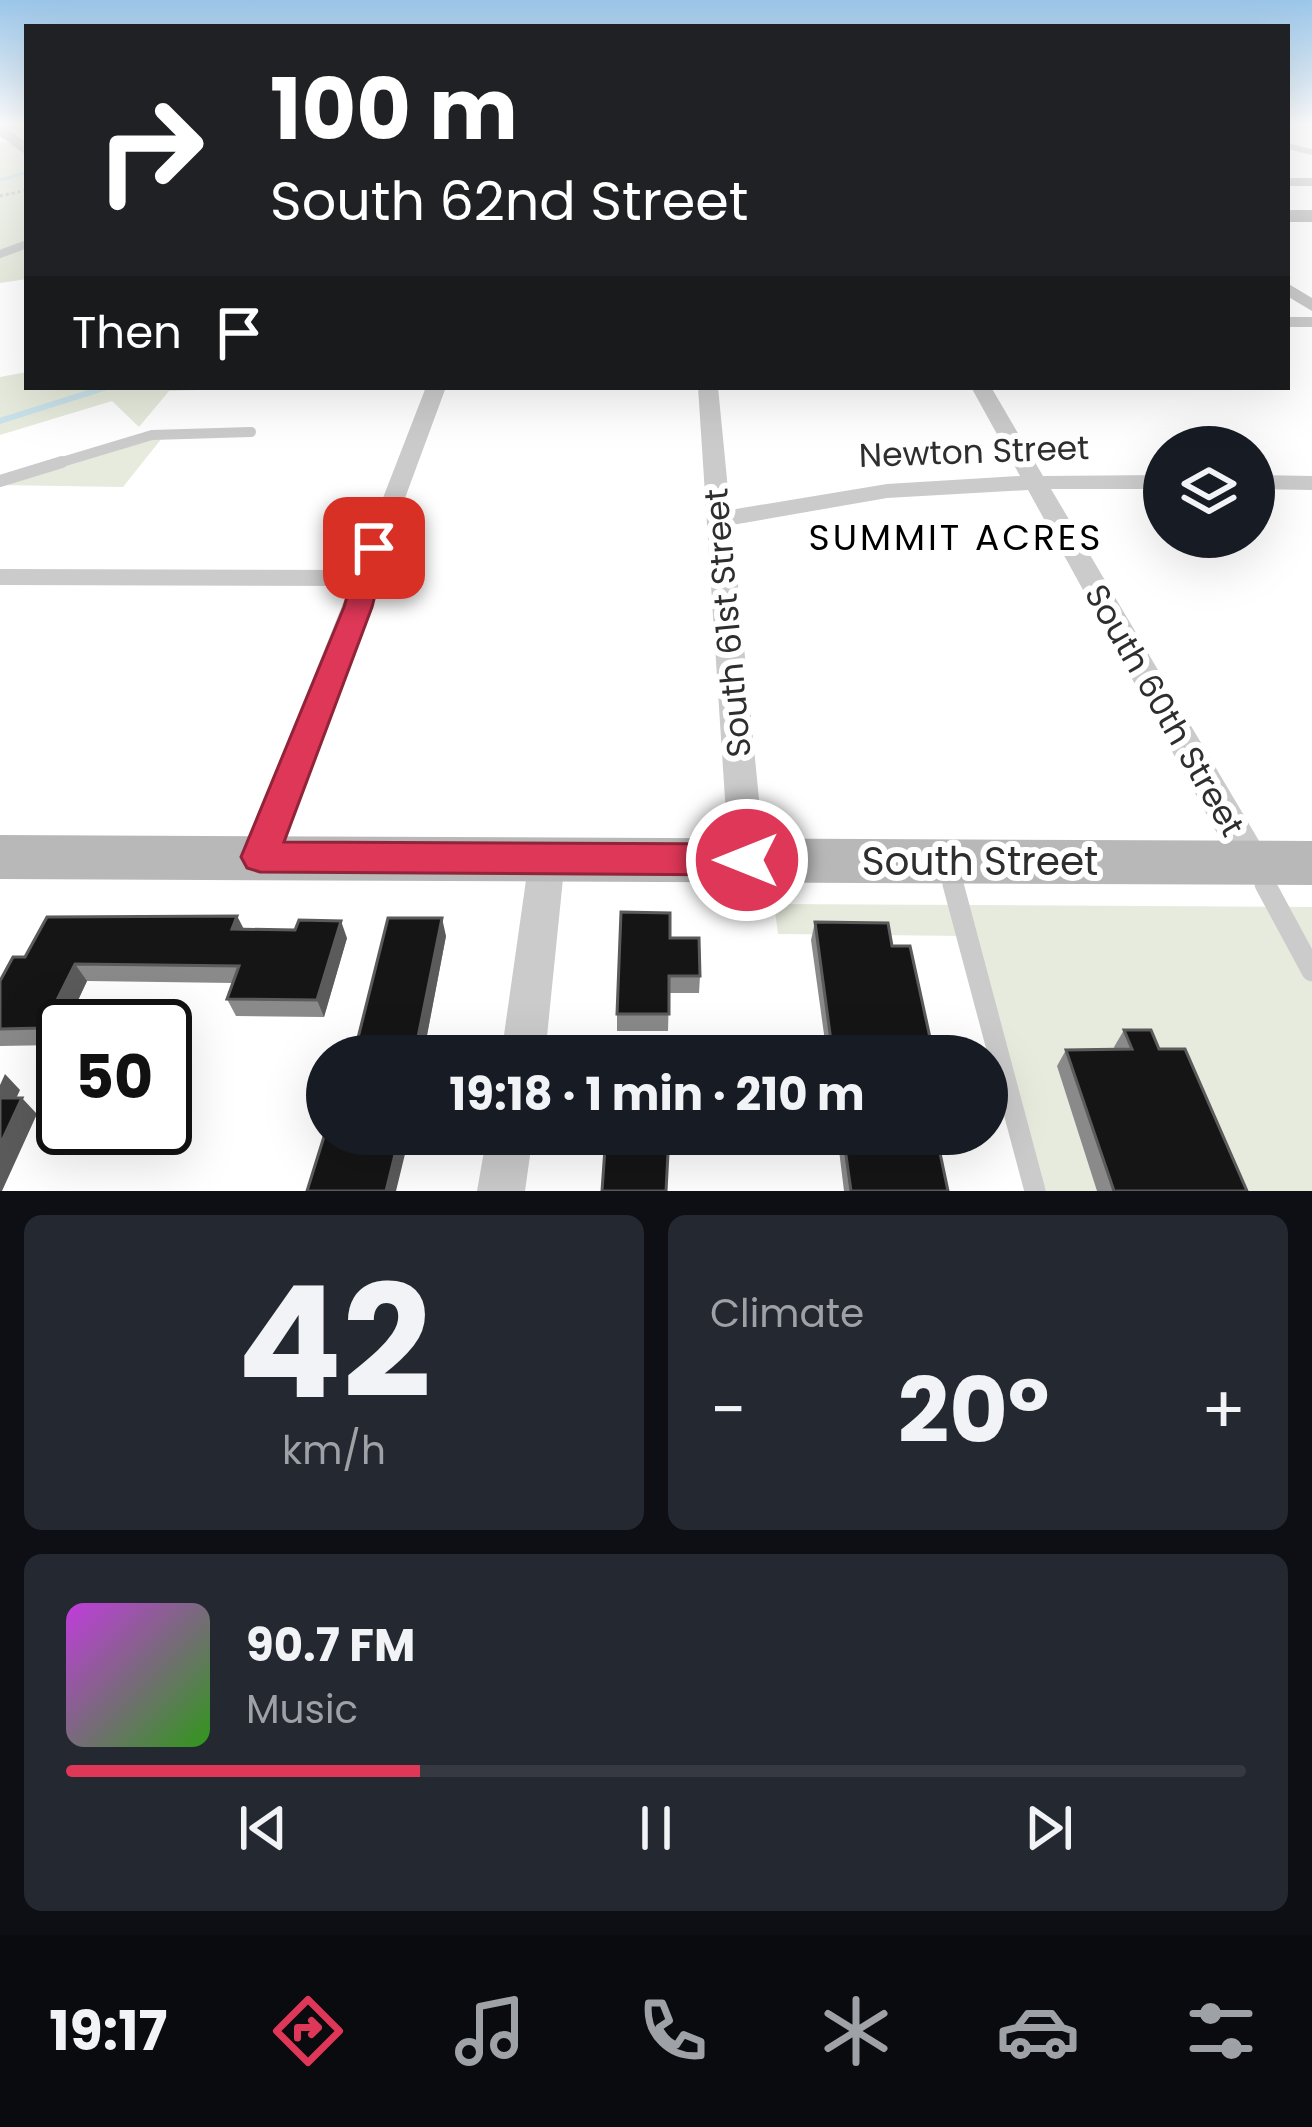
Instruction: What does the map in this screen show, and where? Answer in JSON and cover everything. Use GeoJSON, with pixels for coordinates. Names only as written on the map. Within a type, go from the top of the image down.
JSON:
{"type":"FeatureCollection","features":[{"type":"Feature","properties":{"kind":"main road","name":"South Street"},"geometry":{"type":"LineString","coordinates":[[5,865],[260,857],[1312,862]]}},
{"type":"Feature","properties":{"kind":"street"},"geometry":{"type":"LineString","coordinates":[[260,857],[435,390]]}},
{"type":"Feature","properties":{"kind":"street","name":"South 61st Street"},"geometry":{"type":"LineString","coordinates":[[708,390],[747,860]]}},
{"type":"Feature","properties":{"kind":"street","name":"South 60th Street"},"geometry":{"type":"LineString","coordinates":[[983,390],[1252,862]]}},
{"type":"Feature","properties":{"kind":"street","name":"Newton Street"},"geometry":{"type":"LineString","coordinates":[[718,520],[857,490],[1143,482]]}},
{"type":"Feature","properties":{"kind":"street"},"geometry":{"type":"LineString","coordinates":[[1275,482],[1312,482]]}},
{"type":"Feature","properties":{"kind":"street"},"geometry":{"type":"LineString","coordinates":[[0,577],[367,578]]}},
{"type":"Feature","properties":{"kind":"street"},"geometry":{"type":"LineString","coordinates":[[526,1035],[547,859]]}},
{"type":"Feature","properties":{"kind":"street"},"geometry":{"type":"LineString","coordinates":[[501,1191],[507,1155]]}},
{"type":"Feature","properties":{"kind":"lane"},"geometry":{"type":"LineString","coordinates":[[0,481],[152,435],[251,432]]}},
{"type":"Feature","properties":{"kind":"lane"},"geometry":{"type":"LineString","coordinates":[[946,861],[1035,1191]]}},
{"type":"Feature","properties":{"kind":"lane","name":"South 60th Street"},"geometry":{"type":"LineString","coordinates":[[1252,862],[1312,971]]}},
{"type":"Feature","properties":{"kind":"shaded area"},"geometry":{"type":"Polygon","coordinates":[[[0,179],[24,179],[24,279],[0,283],[0,179]]]}},
{"type":"Feature","properties":{"kind":"shaded area"},"geometry":{"type":"Polygon","coordinates":[[[24,373],[24,390],[201,390],[169,391],[139,427],[112,401],[0,435],[0,377],[24,373]]]}},
{"type":"Feature","properties":{"kind":"shaded area"},"geometry":{"type":"Polygon","coordinates":[[[166,433],[123,487],[0,485],[166,433]]]}},
{"type":"Feature","properties":{"kind":"shaded area"},"geometry":{"type":"Polygon","coordinates":[[[774,904],[1312,907],[1312,1191],[1035,1191],[1008,1091],[1008,1035],[993,1035],[966,936],[778,934],[774,904]]]}},
{"type":"Feature","properties":{"kind":"building"},"geometry":{"type":"Polygon","coordinates":[[[621,912],[670,913],[670,938],[699,938],[700,976],[669,976],[669,1014],[617,1014],[621,912]]]}},
{"type":"Feature","properties":{"kind":"building"},"geometry":{"type":"Polygon","coordinates":[[[237,916],[232,929],[295,930],[299,920],[341,921],[317,1000],[227,999],[239,966],[75,964],[58,999],[36,999],[36,1028],[0,1029],[0,981],[13,957],[25,957],[47,917],[237,916]]]}},
{"type":"Feature","properties":{"kind":"building"},"geometry":{"type":"Polygon","coordinates":[[[388,918],[442,918],[418,1035],[359,1035],[388,918]]]}},
{"type":"Feature","properties":{"kind":"building"},"geometry":{"type":"Polygon","coordinates":[[[815,922],[888,923],[892,946],[910,946],[929,1035],[830,1035],[815,922]]]}},
{"type":"Feature","properties":{"kind":"building"},"geometry":{"type":"Polygon","coordinates":[[[1124,1030],[1151,1030],[1159,1049],[1185,1049],[1247,1191],[1114,1191],[1066,1050],[1132,1049],[1124,1030]]]}},
{"type":"Feature","properties":{"kind":"building"},"geometry":{"type":"Polygon","coordinates":[[[0,1098],[22,1098],[0,1145],[0,1098]]]}},
{"type":"Feature","properties":{"kind":"building"},"geometry":{"type":"Polygon","coordinates":[[[318,1155],[395,1155],[386,1191],[307,1191],[318,1155]]]}},
{"type":"Feature","properties":{"kind":"building"},"geometry":{"type":"Polygon","coordinates":[[[605,1155],[668,1155],[666,1191],[602,1191],[605,1155]]]}},
{"type":"Feature","properties":{"kind":"building"},"geometry":{"type":"Polygon","coordinates":[[[846,1155],[940,1155],[948,1191],[851,1191],[846,1155]]]}},
{"type":"Feature","properties":{"kind":"waterway"},"geometry":{"type":"LineString","coordinates":[[0,180],[5,179]]}},
{"type":"Feature","properties":{"kind":"waterway"},"geometry":{"type":"LineString","coordinates":[[0,421],[98,390]]}},
{"type":"Feature","properties":{"kind":"district","name":"SUMMIT ACRES"},"geometry":{"type":"Point","coordinates":[956,537]}},
{"type":"Feature","properties":{"kind":"route"},"geometry":{"type":"LineString","coordinates":[[374,548],[358,607],[260,857],[747,860]]}}]}
